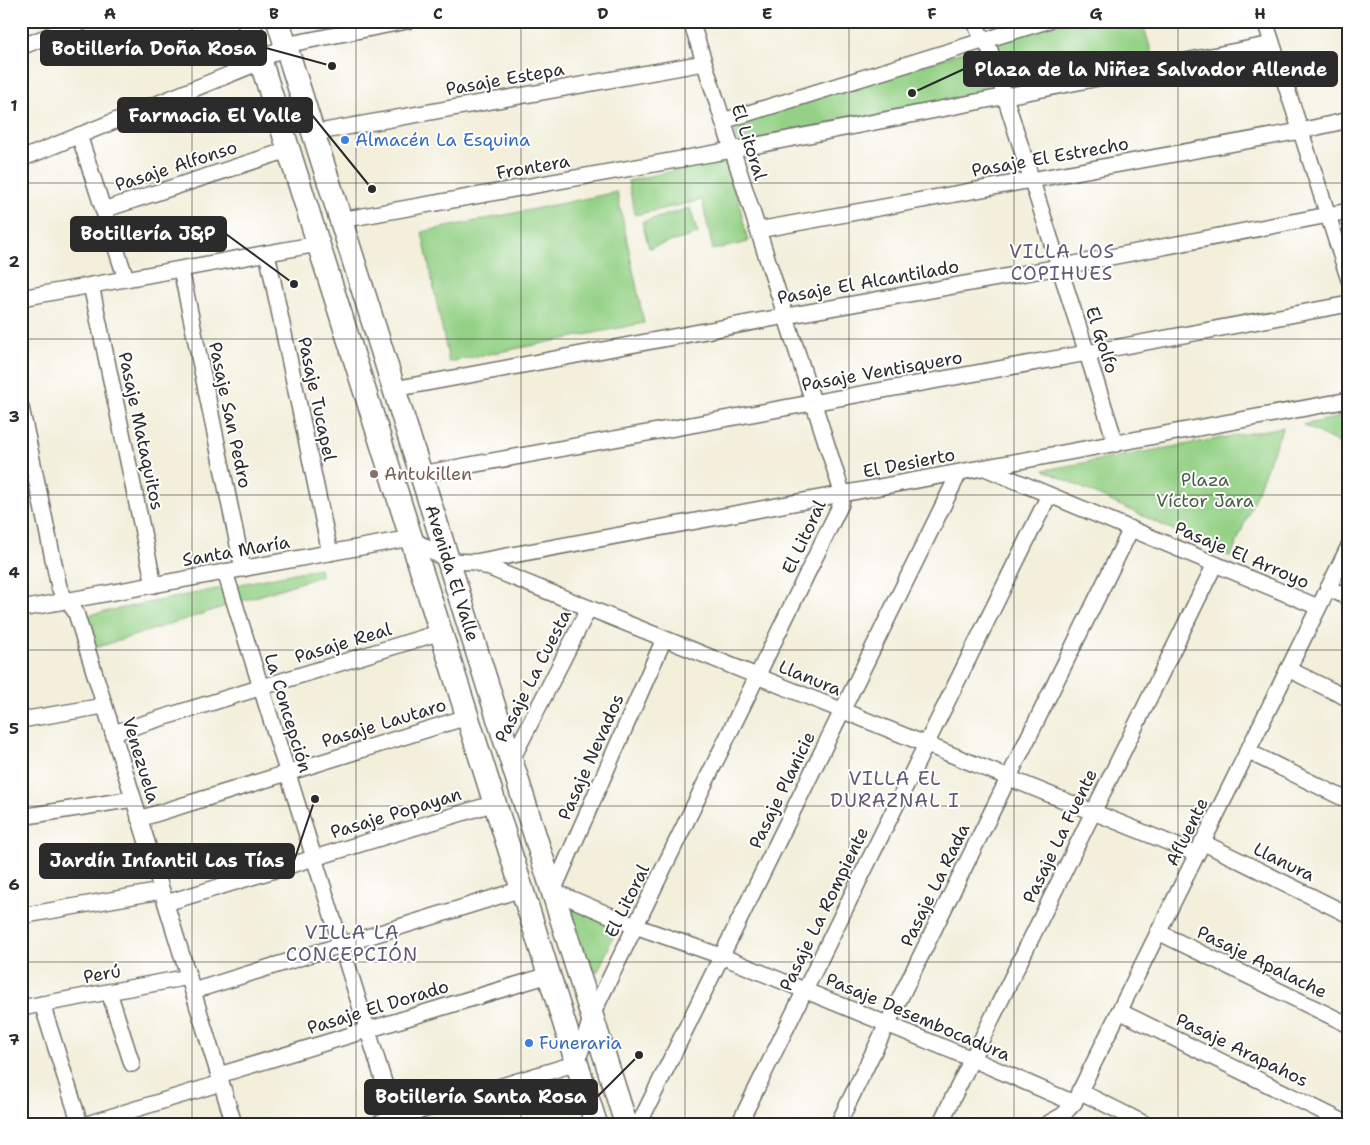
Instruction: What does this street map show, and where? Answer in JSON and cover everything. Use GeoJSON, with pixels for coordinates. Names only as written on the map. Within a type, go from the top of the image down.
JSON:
{"type":"FeatureCollection","features":[{"type":"Feature","properties":{"kind":"street"},"geometry":{"type":"LineString","coordinates":[[21,47],[85,21]]}},
{"type":"Feature","properties":{"kind":"street","name":"Avenida El Valle"},"geometry":{"type":"LineString","coordinates":[[248,21],[596,1124]]}},
{"type":"Feature","properties":{"kind":"street","name":"Avenida El Valle"},"geometry":{"type":"LineString","coordinates":[[278,21],[626,1124]]}},
{"type":"Feature","properties":{"kind":"street"},"geometry":{"type":"LineString","coordinates":[[21,158],[260,62],[285,45],[407,21]]}},
{"type":"Feature","properties":{"kind":"street","name":"El Golfo"},"geometry":{"type":"LineString","coordinates":[[975,21],[990,50],[1116,444]]}},
{"type":"Feature","properties":{"kind":"street"},"geometry":{"type":"LineString","coordinates":[[723,121],[1047,21]]}},
{"type":"Feature","properties":{"kind":"street"},"geometry":{"type":"LineString","coordinates":[[1265,21],[1349,280]]}},
{"type":"Feature","properties":{"kind":"street","name":"El Litoral"},"geometry":{"type":"LineString","coordinates":[[576,1063],[592,1015],[837,514],[843,494],[704,62],[695,22]]}},
{"type":"Feature","properties":{"kind":"street","name":"Frontera"},"geometry":{"type":"LineString","coordinates":[[341,220],[732,150],[1272,44]]}},
{"type":"Feature","properties":{"kind":"street","name":"Pasaje Estepa"},"geometry":{"type":"LineString","coordinates":[[313,133],[704,62]]}},
{"type":"Feature","properties":{"kind":"street","name":"Pasaje El Estrecho"},"geometry":{"type":"LineString","coordinates":[[758,230],[1300,131],[1349,120]]}},
{"type":"Feature","properties":{"kind":"street"},"geometry":{"type":"LineString","coordinates":[[79,135],[126,279]]}},
{"type":"Feature","properties":{"kind":"street","name":"Pasaje Alfonso"},"geometry":{"type":"LineString","coordinates":[[103,210],[288,150]]}},
{"type":"Feature","properties":{"kind":"street","name":"Pasaje El Alcantilado"},"geometry":{"type":"LineString","coordinates":[[394,389],[1059,267],[1349,211]]}},
{"type":"Feature","properties":{"kind":"street"},"geometry":{"type":"LineString","coordinates":[[21,298],[318,244]]}},
{"type":"Feature","properties":{"kind":"street","name":"Pasaje Tucapel"},"geometry":{"type":"LineString","coordinates":[[267,253],[330,553]]}},
{"type":"Feature","properties":{"kind":"street","name":"Pasaje San Pedro"},"geometry":{"type":"LineString","coordinates":[[181,269],[243,569]]}},
{"type":"Feature","properties":{"kind":"street","name":"Pasaje Mataquitos"},"geometry":{"type":"LineString","coordinates":[[91,286],[154,585]]}},
{"type":"Feature","properties":{"kind":"street","name":"Pasaje Ventisquero"},"geometry":{"type":"LineString","coordinates":[[421,474],[1349,304]]}},
{"type":"Feature","properties":{"kind":"street","name":"El Desierto"},"geometry":{"type":"LineString","coordinates":[[475,562],[1349,400]]}},
{"type":"Feature","properties":{"kind":"street","name":"Venezuela"},"geometry":{"type":"LineString","coordinates":[[21,407],[59,588],[76,613],[234,1124]]}},
{"type":"Feature","properties":{"kind":"street","name":"Pasaje El Arroyo"},"geometry":{"type":"LineString","coordinates":[[985,468],[1318,607]]}},
{"type":"Feature","properties":{"kind":"street","name":"Pasaje Planicie"},"geometry":{"type":"LineString","coordinates":[[639,1124],[959,473]]}},
{"type":"Feature","properties":{"kind":"street","name":"Pasaje La Rompiente"},"geometry":{"type":"LineString","coordinates":[[739,1124],[1048,495]]}},
{"type":"Feature","properties":{"kind":"street","name":"Pasaje La Rada"},"geometry":{"type":"LineString","coordinates":[[838,1124],[1131,529]]}},
{"type":"Feature","properties":{"kind":"street","name":"Santa María"},"geometry":{"type":"LineString","coordinates":[[68,601],[411,538]]}},
{"type":"Feature","properties":{"kind":"street","name":"Llanura"},"geometry":{"type":"LineString","coordinates":[[411,538],[448,561],[475,562],[1093,812],[1200,848],[1349,915]]}},
{"type":"Feature","properties":{"kind":"street","name":"Afluente"},"geometry":{"type":"LineString","coordinates":[[1047,1124],[1063,1115],[1076,1097],[1349,546]]}},
{"type":"Feature","properties":{"kind":"street","name":"Pasaje La Fuente"},"geometry":{"type":"LineString","coordinates":[[940,1124],[1214,564]]}},
{"type":"Feature","properties":{"kind":"street","name":"La Concepción"},"geometry":{"type":"LineString","coordinates":[[225,572],[396,1121]]}},
{"type":"Feature","properties":{"kind":"street","name":"Pasaje El Arroyo"},"geometry":{"type":"LineString","coordinates":[[1328,588],[1349,598]]}},
{"type":"Feature","properties":{"kind":"street"},"geometry":{"type":"LineString","coordinates":[[21,609],[68,601]]}},
{"type":"Feature","properties":{"kind":"street","name":"Pasaje La Cuesta"},"geometry":{"type":"LineString","coordinates":[[512,761],[589,608]]}},
{"type":"Feature","properties":{"kind":"street","name":"Pasaje Real"},"geometry":{"type":"LineString","coordinates":[[113,733],[441,632]]}},
{"type":"Feature","properties":{"kind":"street","name":"Pasaje Nevados"},"geometry":{"type":"LineString","coordinates":[[553,891],[664,639]]}},
{"type":"Feature","properties":{"kind":"street"},"geometry":{"type":"LineString","coordinates":[[1288,669],[1349,699]]}},
{"type":"Feature","properties":{"kind":"street"},"geometry":{"type":"LineString","coordinates":[[21,720],[104,706]]}},
{"type":"Feature","properties":{"kind":"street","name":"Pasaje Lautaro"},"geometry":{"type":"LineString","coordinates":[[139,819],[467,717]]}},
{"type":"Feature","properties":{"kind":"street"},"geometry":{"type":"LineString","coordinates":[[1247,751],[1349,801]]}},
{"type":"Feature","properties":{"kind":"street"},"geometry":{"type":"LineString","coordinates":[[21,817],[133,799]]}},
{"type":"Feature","properties":{"kind":"street","name":"Pasaje Popayan"},"geometry":{"type":"LineString","coordinates":[[21,916],[164,897],[314,858],[495,803]]}},
{"type":"Feature","properties":{"kind":"street"},"geometry":{"type":"LineString","coordinates":[[524,895],[553,891]]}},
{"type":"Feature","properties":{"kind":"street","name":"Pasaje Desembocadura"},"geometry":{"type":"LineString","coordinates":[[553,891],[636,926],[721,956],[972,1059],[1145,1124]]}},
{"type":"Feature","properties":{"kind":"street","name":"Perú"},"geometry":{"type":"LineString","coordinates":[[21,1008],[110,992],[191,984],[524,895]]}},
{"type":"Feature","properties":{"kind":"street","name":"Pasaje Apalache"},"geometry":{"type":"LineString","coordinates":[[1158,932],[1349,1025]]}},
{"type":"Feature","properties":{"kind":"street","name":"Pasaje El Dorado"},"geometry":{"type":"LineString","coordinates":[[87,1124],[368,1030],[549,975]]}},
{"type":"Feature","properties":{"kind":"street"},"geometry":{"type":"LineString","coordinates":[[110,992],[132,1064]]}},
{"type":"Feature","properties":{"kind":"street"},"geometry":{"type":"LineString","coordinates":[[42,1004],[80,1124]]}},
{"type":"Feature","properties":{"kind":"street","name":"Pasaje Arapahos"},"geometry":{"type":"LineString","coordinates":[[1119,1011],[1348,1124]]}},
{"type":"Feature","properties":{"kind":"street"},"geometry":{"type":"LineString","coordinates":[[377,1124],[396,1121],[576,1063]]}},
{"type":"Feature","properties":{"kind":"green space"},"geometry":{"type":"Polygon","coordinates":[[[1064,21],[1142,21],[1154,60],[738,144],[732,126],[1064,21]]]}},
{"type":"Feature","properties":{"kind":"green space"},"geometry":{"type":"Polygon","coordinates":[[[729,158],[748,242],[713,250],[702,200],[635,215],[628,181],[729,158]]]}},
{"type":"Feature","properties":{"kind":"green space"},"geometry":{"type":"Polygon","coordinates":[[[617,192],[644,323],[449,362],[422,232],[617,192]]]}},
{"type":"Feature","properties":{"kind":"green space"},"geometry":{"type":"Polygon","coordinates":[[[690,208],[698,234],[649,248],[642,222],[690,208]]]}},
{"type":"Feature","properties":{"kind":"green space"},"geometry":{"type":"Polygon","coordinates":[[[1349,415],[1349,448],[1303,425],[1349,415]]]}},
{"type":"Feature","properties":{"kind":"green space","name":"Plaza Víctor Jara"},"geometry":{"type":"Polygon","coordinates":[[[1283,427],[1231,557],[1044,470],[1283,427]]]}},
{"type":"Feature","properties":{"kind":"green space"},"geometry":{"type":"Polygon","coordinates":[[[319,568],[321,576],[95,648],[84,616],[319,568]]]}},
{"type":"Feature","properties":{"kind":"green space"},"geometry":{"type":"Polygon","coordinates":[[[570,907],[617,929],[598,971],[589,970],[570,907]]]}},
{"type":"Feature","properties":{"kind":"place","name":"Botillería Doña Rosa"},"geometry":{"type":"Point","coordinates":[332,66]}},
{"type":"Feature","properties":{"kind":"place","name":"Plaza de la Niñez Salvador Allende"},"geometry":{"type":"Point","coordinates":[912,93]}},
{"type":"Feature","properties":{"kind":"place","name":"Almacén La Esquina"},"geometry":{"type":"Point","coordinates":[345,140]}},
{"type":"Feature","properties":{"kind":"place","name":"Farmacia El Valle"},"geometry":{"type":"Point","coordinates":[372,189]}},
{"type":"Feature","properties":{"kind":"place","name":"Botillería J&P"},"geometry":{"type":"Point","coordinates":[294,284]}},
{"type":"Feature","properties":{"kind":"place","name":"Antukillen"},"geometry":{"type":"Point","coordinates":[374,474]}},
{"type":"Feature","properties":{"kind":"place","name":"Jardín Infantil Las Tías"},"geometry":{"type":"Point","coordinates":[315,799]}},
{"type":"Feature","properties":{"kind":"place","name":"Funeraria"},"geometry":{"type":"Point","coordinates":[529,1043]}},
{"type":"Feature","properties":{"kind":"place","name":"Botillería Santa Rosa"},"geometry":{"type":"Point","coordinates":[639,1055]}},
{"type":"Feature","properties":{"kind":"district","name":"VILLA LOS COPIHUES"},"geometry":{"type":"Point","coordinates":[1062,262]}},
{"type":"Feature","properties":{"kind":"district","name":"VILLA EL DURAZNAL I"},"geometry":{"type":"Point","coordinates":[895,789]}},
{"type":"Feature","properties":{"kind":"district","name":"VILLA LA CONCEPCIÓN"},"geometry":{"type":"Point","coordinates":[352,943]}}]}
